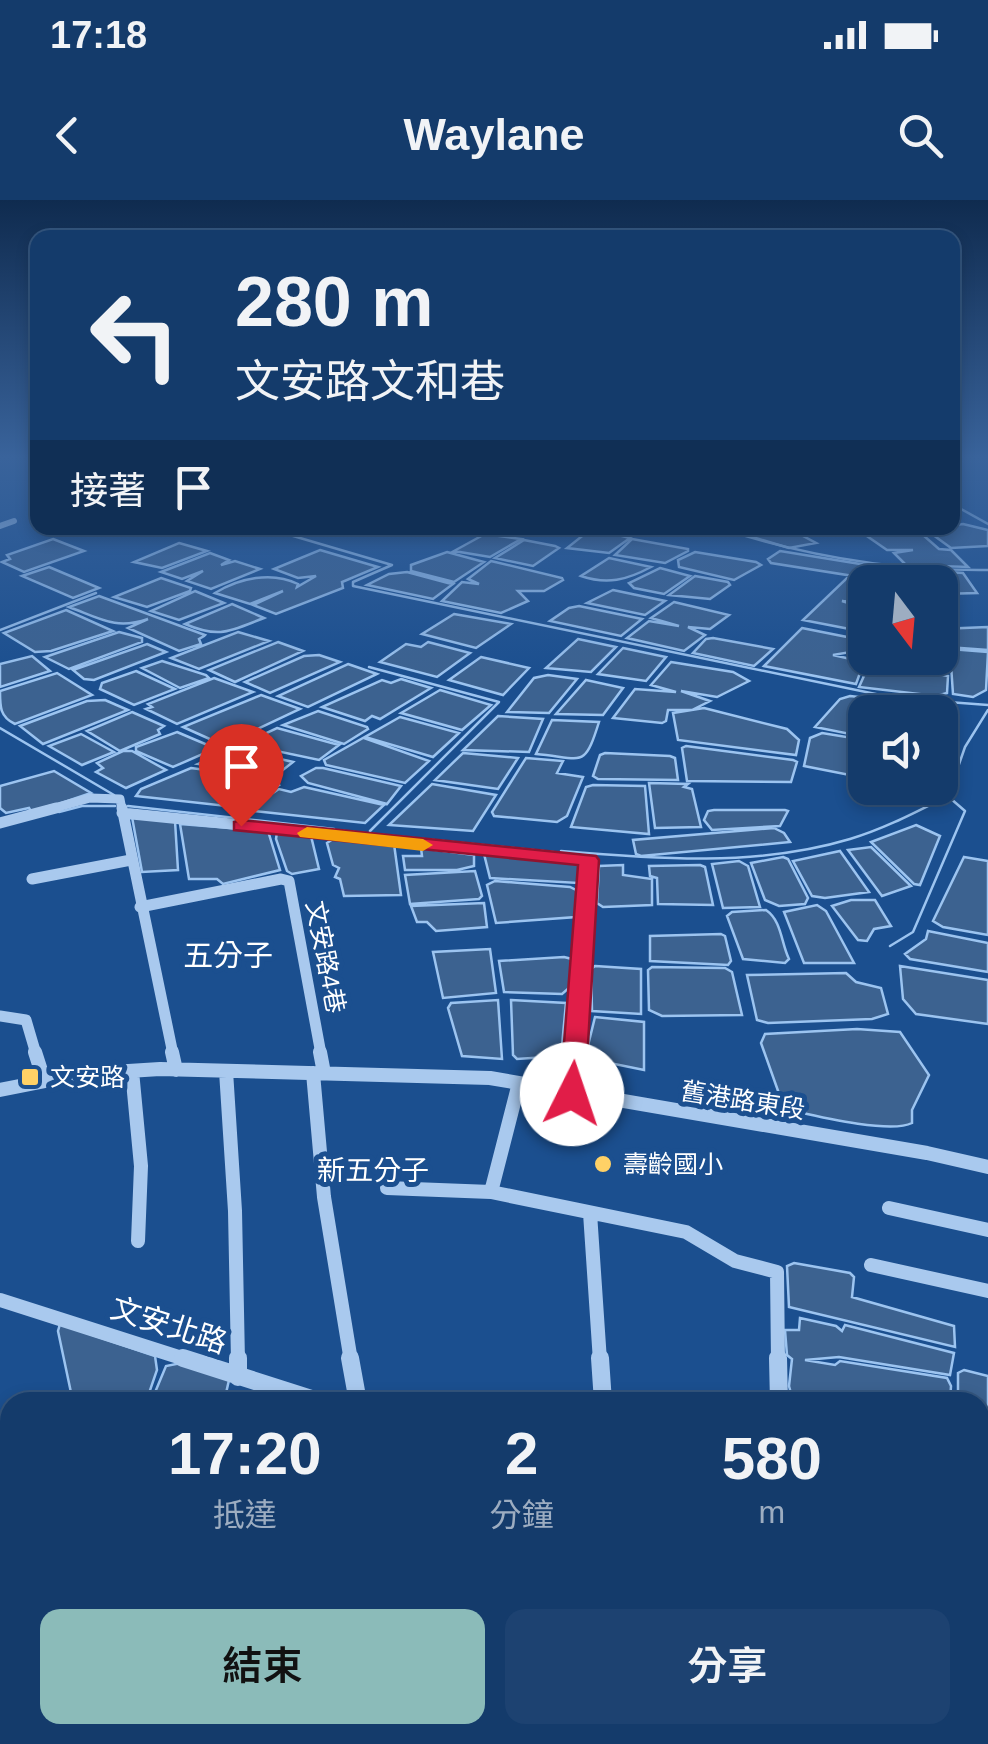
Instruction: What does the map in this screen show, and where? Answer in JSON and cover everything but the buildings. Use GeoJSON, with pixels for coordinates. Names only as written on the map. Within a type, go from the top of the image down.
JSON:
{"type":"FeatureCollection","features":[{"type":"Feature","properties":{"kind":"street"},"geometry":{"type":"LineString","coordinates":[[0,822],[90,798],[589,860],[572,1094]]}},
{"type":"Feature","properties":{"kind":"street"},"geometry":{"type":"LineString","coordinates":[[118,804],[176,1070]]}},
{"type":"Feature","properties":{"kind":"street"},"geometry":{"type":"LineString","coordinates":[[32,880],[131,860]]}},
{"type":"Feature","properties":{"kind":"street","name":"文安路4巷"},"geometry":{"type":"LineString","coordinates":[[140,907],[280,879],[289,881],[318,1073]]}},
{"type":"Feature","properties":{"kind":"street"},"geometry":{"type":"LineString","coordinates":[[0,1016],[26,1020],[44,1080]]}},
{"type":"Feature","properties":{"kind":"street"},"geometry":{"type":"LineString","coordinates":[[226,1070],[238,1376]]}},
{"type":"Feature","properties":{"kind":"street"},"geometry":{"type":"LineString","coordinates":[[132,1071],[142,1166],[138,1241]]}},
{"type":"Feature","properties":{"kind":"street"},"geometry":{"type":"LineString","coordinates":[[2,1085],[132,1071],[318,1073],[326,1216],[356,1392]]}},
{"type":"Feature","properties":{"kind":"street","name":"舊港路東段"},"geometry":{"type":"LineString","coordinates":[[318,1073],[490,1078],[927,1152],[988,1166]]}},
{"type":"Feature","properties":{"kind":"street"},"geometry":{"type":"LineString","coordinates":[[491,1192],[518,1083]]}},
{"type":"Feature","properties":{"kind":"street"},"geometry":{"type":"LineString","coordinates":[[388,1188],[491,1192],[686,1232],[735,1261],[777,1272],[779,1392]]}},
{"type":"Feature","properties":{"kind":"street"},"geometry":{"type":"LineString","coordinates":[[890,1208],[988,1230]]}},
{"type":"Feature","properties":{"kind":"street"},"geometry":{"type":"LineString","coordinates":[[590,1213],[602,1392]]}},
{"type":"Feature","properties":{"kind":"street"},"geometry":{"type":"LineString","coordinates":[[871,1265],[988,1291]]}},
{"type":"Feature","properties":{"kind":"street","name":"文安北路"},"geometry":{"type":"LineString","coordinates":[[0,1300],[288,1392]]}},
{"type":"Feature","properties":{"kind":"water"},"geometry":{"type":"Polygon","coordinates":[[[988,531],[988,546],[951,548],[933,535],[988,531]]]}},
{"type":"Feature","properties":{"kind":"water"},"geometry":{"type":"Polygon","coordinates":[[[483,535],[521,539],[490,557],[454,551],[483,535]]]}},
{"type":"Feature","properties":{"kind":"water"},"geometry":{"type":"Polygon","coordinates":[[[583,535],[630,538],[609,553],[567,548],[583,535]]]}},
{"type":"Feature","properties":{"kind":"water"},"geometry":{"type":"Polygon","coordinates":[[[746,535],[801,535],[816,543],[789,548],[746,535]]]}},
{"type":"Feature","properties":{"kind":"water"},"geometry":{"type":"Polygon","coordinates":[[[865,535],[923,535],[939,549],[951,550],[968,567],[906,565],[894,553],[913,550],[887,550],[865,535]]]}},
{"type":"Feature","properties":{"kind":"water"},"geometry":{"type":"Polygon","coordinates":[[[53,539],[84,551],[24,572],[2,562],[10,559],[7,555],[53,539]]]}},
{"type":"Feature","properties":{"kind":"water"},"geometry":{"type":"Polygon","coordinates":[[[632,539],[688,551],[665,563],[615,555],[632,539]]]}},
{"type":"Feature","properties":{"kind":"water"},"geometry":{"type":"Polygon","coordinates":[[[524,540],[559,548],[533,566],[495,558],[524,540]]]}},
{"type":"Feature","properties":{"kind":"water"},"geometry":{"type":"Polygon","coordinates":[[[179,543],[207,551],[162,568],[134,562],[179,543]]]}},
{"type":"Feature","properties":{"kind":"water"},"geometry":{"type":"Polygon","coordinates":[[[320,550],[378,567],[342,582],[343,588],[276,614],[253,605],[283,591],[250,604],[215,593],[234,583],[267,577],[288,580],[297,587],[316,576],[298,578],[274,569],[320,550]]]}},
{"type":"Feature","properties":{"kind":"water"},"geometry":{"type":"Polygon","coordinates":[[[780,551],[866,565],[848,565],[848,575],[771,563],[768,559],[780,551]]]}},
{"type":"Feature","properties":{"kind":"water"},"geometry":{"type":"Polygon","coordinates":[[[447,552],[484,562],[454,582],[411,571],[411,565],[447,552]]]}},
{"type":"Feature","properties":{"kind":"water"},"geometry":{"type":"Polygon","coordinates":[[[695,552],[761,565],[734,580],[679,567],[678,560],[695,552]]]}},
{"type":"Feature","properties":{"kind":"water"},"geometry":{"type":"Polygon","coordinates":[[[210,553],[229,560],[221,565],[235,561],[260,569],[211,589],[187,581],[203,571],[182,579],[161,572],[210,553]]]}},
{"type":"Feature","properties":{"kind":"water"},"geometry":{"type":"Polygon","coordinates":[[[609,558],[651,567],[617,580],[581,576],[609,558]]]}},
{"type":"Feature","properties":{"kind":"water"},"geometry":{"type":"Polygon","coordinates":[[[491,561],[563,580],[544,591],[518,591],[528,601],[501,613],[442,601],[462,582],[479,584],[468,579],[491,561]]]}},
{"type":"Feature","properties":{"kind":"water"},"geometry":{"type":"Polygon","coordinates":[[[49,567],[99,588],[73,598],[22,576],[49,567]]]}},
{"type":"Feature","properties":{"kind":"water"},"geometry":{"type":"Polygon","coordinates":[[[660,568],[690,576],[664,594],[634,588],[629,583],[660,568]]]}},
{"type":"Feature","properties":{"kind":"water"},"geometry":{"type":"Polygon","coordinates":[[[407,572],[453,584],[433,599],[367,585],[389,574],[407,572]]]}},
{"type":"Feature","properties":{"kind":"water"},"geometry":{"type":"Polygon","coordinates":[[[958,573],[963,573],[977,593],[958,594],[958,573]]]}},
{"type":"Feature","properties":{"kind":"water"},"geometry":{"type":"Polygon","coordinates":[[[695,576],[730,585],[710,599],[669,595],[695,576]]]}},
{"type":"Feature","properties":{"kind":"water"},"geometry":{"type":"Polygon","coordinates":[[[848,577],[848,602],[842,601],[848,603],[848,629],[803,620],[848,577]]]}},
{"type":"Feature","properties":{"kind":"water"},"geometry":{"type":"Polygon","coordinates":[[[161,578],[191,588],[190,591],[147,607],[114,597],[161,578]]]}},
{"type":"Feature","properties":{"kind":"water"},"geometry":{"type":"Polygon","coordinates":[[[613,590],[665,601],[645,615],[587,603],[613,590]]]}},
{"type":"Feature","properties":{"kind":"water"},"geometry":{"type":"Polygon","coordinates":[[[195,591],[224,603],[179,620],[151,611],[195,591]]]}},
{"type":"Feature","properties":{"kind":"water"},"geometry":{"type":"Polygon","coordinates":[[[99,596],[205,635],[199,639],[201,644],[179,651],[128,628],[148,619],[117,623],[69,607],[99,596]]]}},
{"type":"Feature","properties":{"kind":"water"},"geometry":{"type":"Polygon","coordinates":[[[674,602],[729,615],[710,629],[688,627],[705,635],[684,651],[627,638],[649,621],[679,626],[651,618],[674,602]]]}},
{"type":"Feature","properties":{"kind":"water"},"geometry":{"type":"Polygon","coordinates":[[[232,604],[264,618],[225,632],[185,624],[232,604]]]}},
{"type":"Feature","properties":{"kind":"water"},"geometry":{"type":"Polygon","coordinates":[[[579,606],[642,619],[621,636],[550,621],[579,606]]]}},
{"type":"Feature","properties":{"kind":"water"},"geometry":{"type":"Polygon","coordinates":[[[66,610],[113,631],[51,651],[35,652],[4,633],[66,610]]]}},
{"type":"Feature","properties":{"kind":"water"},"geometry":{"type":"Polygon","coordinates":[[[454,614],[511,624],[476,648],[422,634],[454,614]]]}},
{"type":"Feature","properties":{"kind":"water"},"geometry":{"type":"Polygon","coordinates":[[[988,627],[988,650],[958,648],[958,628],[988,627]]]}},
{"type":"Feature","properties":{"kind":"water"},"geometry":{"type":"Polygon","coordinates":[[[802,628],[848,637],[848,652],[833,655],[848,658],[848,675],[859,675],[856,684],[764,666],[802,628]]]}},
{"type":"Feature","properties":{"kind":"water"},"geometry":{"type":"Polygon","coordinates":[[[119,632],[142,638],[142,642],[69,669],[45,657],[119,632]]]}},
{"type":"Feature","properties":{"kind":"water"},"geometry":{"type":"Polygon","coordinates":[[[238,632],[269,641],[199,669],[171,658],[238,632]]]}},
{"type":"Feature","properties":{"kind":"water"},"geometry":{"type":"Polygon","coordinates":[[[578,639],[616,647],[591,672],[546,668],[578,639]]]}},
{"type":"Feature","properties":{"kind":"water"},"geometry":{"type":"Polygon","coordinates":[[[706,639],[773,649],[754,666],[693,653],[706,639]]]}},
{"type":"Feature","properties":{"kind":"water"},"geometry":{"type":"Polygon","coordinates":[[[278,642],[303,651],[235,682],[209,670],[278,642]]]}},
{"type":"Feature","properties":{"kind":"water"},"geometry":{"type":"Polygon","coordinates":[[[428,642],[470,653],[437,677],[380,662],[406,644],[421,647],[428,642]]]}},
{"type":"Feature","properties":{"kind":"water"},"geometry":{"type":"Polygon","coordinates":[[[147,644],[166,652],[94,680],[84,679],[73,670],[147,644]]]}},
{"type":"Feature","properties":{"kind":"water"},"geometry":{"type":"Polygon","coordinates":[[[623,648],[666,657],[646,681],[598,674],[623,648]]]}},
{"type":"Feature","properties":{"kind":"water"},"geometry":{"type":"Polygon","coordinates":[[[958,650],[988,652],[986,690],[973,697],[953,694],[952,675],[958,675],[958,650]]]}},
{"type":"Feature","properties":{"kind":"water"},"geometry":{"type":"Polygon","coordinates":[[[319,655],[340,662],[270,693],[245,682],[304,656],[319,655]]]}},
{"type":"Feature","properties":{"kind":"water"},"geometry":{"type":"Polygon","coordinates":[[[32,656],[50,671],[0,687],[0,664],[32,656]]]}},
{"type":"Feature","properties":{"kind":"water"},"geometry":{"type":"Polygon","coordinates":[[[481,657],[529,668],[503,695],[449,680],[481,657]]]}},
{"type":"Feature","properties":{"kind":"water"},"geometry":{"type":"Polygon","coordinates":[[[162,661],[209,678],[180,688],[142,668],[162,661]]]}},
{"type":"Feature","properties":{"kind":"water"},"geometry":{"type":"Polygon","coordinates":[[[671,662],[733,672],[749,681],[717,697],[681,691],[710,701],[692,710],[668,710],[662,723],[613,718],[635,689],[676,692],[651,685],[671,662]]]}},
{"type":"Feature","properties":{"kind":"water"},"geometry":{"type":"Polygon","coordinates":[[[348,664],[377,674],[308,707],[278,696],[348,664]]]}},
{"type":"Feature","properties":{"kind":"water"},"geometry":{"type":"Polygon","coordinates":[[[136,671],[175,689],[134,705],[100,689],[102,683],[136,671]]]}},
{"type":"Feature","properties":{"kind":"water"},"geometry":{"type":"Polygon","coordinates":[[[57,673],[92,695],[15,724],[6,718],[0,691],[57,673]]]}},
{"type":"Feature","properties":{"kind":"water"},"geometry":{"type":"Polygon","coordinates":[[[548,675],[577,679],[549,713],[507,712],[534,678],[548,675]]]}},
{"type":"Feature","properties":{"kind":"water"},"geometry":{"type":"Polygon","coordinates":[[[864,675],[948,676],[947,693],[940,695],[859,687],[864,675]]]}},
{"type":"Feature","properties":{"kind":"water"},"geometry":{"type":"Polygon","coordinates":[[[214,678],[253,692],[177,724],[146,709],[152,707],[148,704],[214,678]]]}},
{"type":"Feature","properties":{"kind":"water"},"geometry":{"type":"Polygon","coordinates":[[[401,679],[431,688],[380,719],[372,716],[365,721],[322,707],[382,680],[391,683],[401,679]]]}},
{"type":"Feature","properties":{"kind":"water"},"geometry":{"type":"Polygon","coordinates":[[[586,680],[623,688],[603,715],[556,714],[586,680]]]}},
{"type":"Feature","properties":{"kind":"water"},"geometry":{"type":"Polygon","coordinates":[[[440,690],[491,705],[462,730],[401,713],[440,690]]]}},
{"type":"Feature","properties":{"kind":"water"},"geometry":{"type":"Polygon","coordinates":[[[261,695],[300,709],[223,745],[183,727],[261,695]]]}},
{"type":"Feature","properties":{"kind":"water"},"geometry":{"type":"Polygon","coordinates":[[[848,697],[848,734],[815,727],[840,699],[848,697]]]}},
{"type":"Feature","properties":{"kind":"water"},"geometry":{"type":"Polygon","coordinates":[[[105,700],[128,710],[43,744],[20,726],[87,701],[105,700]]]}},
{"type":"Feature","properties":{"kind":"water"},"geometry":{"type":"Polygon","coordinates":[[[704,708],[787,729],[799,740],[796,755],[678,740],[673,713],[704,708]]]}},
{"type":"Feature","properties":{"kind":"water"},"geometry":{"type":"Polygon","coordinates":[[[318,711],[368,729],[344,744],[283,725],[318,711]]]}},
{"type":"Feature","properties":{"kind":"water"},"geometry":{"type":"Polygon","coordinates":[[[132,712],[164,726],[158,730],[160,734],[120,751],[87,731],[132,712]]]}},
{"type":"Feature","properties":{"kind":"water"},"geometry":{"type":"Polygon","coordinates":[[[498,716],[543,719],[529,752],[463,750],[498,716]]]}},
{"type":"Feature","properties":{"kind":"water"},"geometry":{"type":"Polygon","coordinates":[[[400,717],[459,733],[433,757],[365,737],[400,717]]]}},
{"type":"Feature","properties":{"kind":"water"},"geometry":{"type":"Polygon","coordinates":[[[552,720],[599,722],[585,754],[573,758],[536,754],[552,720]]]}},
{"type":"Feature","properties":{"kind":"water"},"geometry":{"type":"Polygon","coordinates":[[[277,728],[339,745],[319,760],[243,744],[277,728]]]}},
{"type":"Feature","properties":{"kind":"water"},"geometry":{"type":"Polygon","coordinates":[[[177,732],[212,750],[173,767],[136,751],[136,747],[177,732]]]}},
{"type":"Feature","properties":{"kind":"water"},"geometry":{"type":"Polygon","coordinates":[[[822,733],[848,737],[848,775],[804,766],[810,738],[822,733]]]}},
{"type":"Feature","properties":{"kind":"water"},"geometry":{"type":"Polygon","coordinates":[[[81,734],[114,752],[82,765],[49,746],[81,734]]]}},
{"type":"Feature","properties":{"kind":"water"},"geometry":{"type":"Polygon","coordinates":[[[363,738],[429,761],[405,783],[326,765],[324,760],[363,738]]]}},
{"type":"Feature","properties":{"kind":"water"},"geometry":{"type":"Polygon","coordinates":[[[232,748],[293,762],[274,777],[198,764],[232,748]]]}},
{"type":"Feature","properties":{"kind":"water"},"geometry":{"type":"Polygon","coordinates":[[[682,748],[797,762],[791,782],[687,781],[682,748]]]}},
{"type":"Feature","properties":{"kind":"water"},"geometry":{"type":"Polygon","coordinates":[[[132,751],[166,770],[126,788],[96,772],[103,768],[97,763],[132,751]]]}},
{"type":"Feature","properties":{"kind":"water"},"geometry":{"type":"Polygon","coordinates":[[[463,753],[518,758],[498,789],[435,780],[463,753]]]}},
{"type":"Feature","properties":{"kind":"water"},"geometry":{"type":"Polygon","coordinates":[[[600,755],[670,756],[675,758],[678,780],[598,779],[593,776],[600,755]]]}},
{"type":"Feature","properties":{"kind":"water"},"geometry":{"type":"Polygon","coordinates":[[[526,758],[563,761],[557,773],[583,777],[567,816],[557,822],[494,816],[492,812],[526,758]]]}},
{"type":"Feature","properties":{"kind":"water"},"geometry":{"type":"Polygon","coordinates":[[[191,768],[273,779],[279,785],[245,808],[136,796],[141,789],[191,768]]]}},
{"type":"Feature","properties":{"kind":"water"},"geometry":{"type":"Polygon","coordinates":[[[316,768],[401,786],[387,804],[308,783],[301,776],[316,768]]]}},
{"type":"Feature","properties":{"kind":"water"},"geometry":{"type":"Polygon","coordinates":[[[54,771],[91,793],[32,813],[29,808],[6,813],[0,808],[0,786],[54,771]]]}},
{"type":"Feature","properties":{"kind":"water"},"geometry":{"type":"Polygon","coordinates":[[[649,783],[688,784],[684,787],[692,789],[701,827],[655,828],[649,783]]]}},
{"type":"Feature","properties":{"kind":"water"},"geometry":{"type":"Polygon","coordinates":[[[432,784],[496,795],[473,831],[389,825],[432,784]]]}},
{"type":"Feature","properties":{"kind":"water"},"geometry":{"type":"Polygon","coordinates":[[[645,786],[649,834],[571,827],[586,787],[645,786]]]}},
{"type":"Feature","properties":{"kind":"water"},"geometry":{"type":"Polygon","coordinates":[[[304,787],[384,805],[365,823],[254,811],[259,802],[279,789],[291,792],[304,787]]]}},
{"type":"Feature","properties":{"kind":"water"},"geometry":{"type":"Polygon","coordinates":[[[708,811],[788,811],[780,826],[712,830],[704,820],[708,811]]]}},
{"type":"Feature","properties":{"kind":"water"},"geometry":{"type":"Polygon","coordinates":[[[132,817],[175,821],[178,870],[142,872],[132,817]]]}},
{"type":"Feature","properties":{"kind":"water"},"geometry":{"type":"Polygon","coordinates":[[[180,824],[268,831],[280,870],[223,884],[217,879],[189,879],[180,824]]]}},
{"type":"Feature","properties":{"kind":"water"},"geometry":{"type":"Polygon","coordinates":[[[916,825],[940,836],[920,885],[914,884],[871,842],[916,825]]]}},
{"type":"Feature","properties":{"kind":"water"},"geometry":{"type":"Polygon","coordinates":[[[774,828],[790,842],[641,856],[636,854],[633,840],[774,828]]]}},
{"type":"Feature","properties":{"kind":"water"},"geometry":{"type":"Polygon","coordinates":[[[277,832],[311,836],[319,869],[292,874],[287,871],[277,832]]]}},
{"type":"Feature","properties":{"kind":"water"},"geometry":{"type":"Polygon","coordinates":[[[336,837],[394,844],[401,895],[344,896],[340,879],[335,877],[339,868],[333,865],[327,843],[336,837]]]}},
{"type":"Feature","properties":{"kind":"water"},"geometry":{"type":"Polygon","coordinates":[[[871,847],[911,886],[882,896],[848,850],[871,847]]]}},
{"type":"Feature","properties":{"kind":"water"},"geometry":{"type":"Polygon","coordinates":[[[421,848],[474,855],[474,866],[457,870],[405,870],[403,856],[422,856],[421,848]]]}},
{"type":"Feature","properties":{"kind":"water"},"geometry":{"type":"Polygon","coordinates":[[[840,851],[869,892],[812,896],[793,861],[840,851]]]}},
{"type":"Feature","properties":{"kind":"water"},"geometry":{"type":"Polygon","coordinates":[[[484,854],[580,864],[578,883],[490,878],[484,854]]]}},
{"type":"Feature","properties":{"kind":"water"},"geometry":{"type":"Polygon","coordinates":[[[964,857],[988,861],[988,935],[943,927],[933,921],[964,857]]]}},
{"type":"Feature","properties":{"kind":"water"},"geometry":{"type":"Polygon","coordinates":[[[788,859],[808,898],[805,904],[779,906],[765,900],[751,863],[788,859]]]}},
{"type":"Feature","properties":{"kind":"water"},"geometry":{"type":"Polygon","coordinates":[[[739,861],[748,866],[760,907],[723,908],[712,864],[739,861]]]}},
{"type":"Feature","properties":{"kind":"water"},"geometry":{"type":"Polygon","coordinates":[[[623,865],[623,875],[652,879],[652,905],[603,907],[597,903],[599,866],[623,865]]]}},
{"type":"Feature","properties":{"kind":"water"},"geometry":{"type":"Polygon","coordinates":[[[649,866],[705,867],[713,905],[658,904],[657,878],[650,876],[649,866]]]}},
{"type":"Feature","properties":{"kind":"water"},"geometry":{"type":"Polygon","coordinates":[[[475,871],[482,896],[479,899],[410,904],[405,875],[475,871]]]}},
{"type":"Feature","properties":{"kind":"water"},"geometry":{"type":"Polygon","coordinates":[[[495,881],[570,887],[578,891],[576,917],[496,923],[487,885],[495,881]]]}},
{"type":"Feature","properties":{"kind":"water"},"geometry":{"type":"Polygon","coordinates":[[[851,900],[875,900],[891,926],[874,929],[867,941],[858,940],[832,906],[851,900]]]}},
{"type":"Feature","properties":{"kind":"water"},"geometry":{"type":"Polygon","coordinates":[[[484,903],[487,927],[436,931],[427,922],[417,922],[411,906],[484,903]]]}},
{"type":"Feature","properties":{"kind":"water"},"geometry":{"type":"Polygon","coordinates":[[[817,905],[826,911],[854,963],[804,963],[784,912],[817,905]]]}},
{"type":"Feature","properties":{"kind":"water"},"geometry":{"type":"Polygon","coordinates":[[[766,910],[778,926],[789,959],[785,963],[743,959],[727,916],[732,912],[766,910]]]}},
{"type":"Feature","properties":{"kind":"water"},"geometry":{"type":"Polygon","coordinates":[[[928,931],[988,943],[988,972],[910,959],[905,954],[926,939],[928,931]]]}},
{"type":"Feature","properties":{"kind":"water"},"geometry":{"type":"Polygon","coordinates":[[[650,936],[725,936],[731,961],[728,965],[650,961],[650,936]]]}},
{"type":"Feature","properties":{"kind":"water"},"geometry":{"type":"Polygon","coordinates":[[[490,949],[496,993],[443,998],[433,952],[490,949]]]}},
{"type":"Feature","properties":{"kind":"water"},"geometry":{"type":"Polygon","coordinates":[[[572,959],[569,988],[562,994],[504,992],[499,961],[572,959]]]}},
{"type":"Feature","properties":{"kind":"water"},"geometry":{"type":"Polygon","coordinates":[[[900,966],[988,980],[988,1024],[916,1014],[903,999],[900,966]]]}},
{"type":"Feature","properties":{"kind":"water"},"geometry":{"type":"Polygon","coordinates":[[[725,968],[732,972],[742,1015],[662,1016],[649,1010],[648,970],[725,968]]]}},
{"type":"Feature","properties":{"kind":"water"},"geometry":{"type":"Polygon","coordinates":[[[591,969],[641,969],[641,1014],[592,1011],[591,969]]]}},
{"type":"Feature","properties":{"kind":"water"},"geometry":{"type":"Polygon","coordinates":[[[846,973],[856,982],[881,988],[888,1014],[872,1019],[768,1023],[757,1020],[747,975],[846,973]]]}},
{"type":"Feature","properties":{"kind":"water"},"geometry":{"type":"Polygon","coordinates":[[[498,1000],[502,1059],[462,1056],[448,1008],[451,1003],[498,1000]]]}},
{"type":"Feature","properties":{"kind":"water"},"geometry":{"type":"Polygon","coordinates":[[[511,1000],[566,1003],[561,1056],[517,1059],[513,1055],[511,1000]]]}},
{"type":"Feature","properties":{"kind":"water"},"geometry":{"type":"Polygon","coordinates":[[[595,1017],[644,1022],[644,1070],[585,1058],[595,1017]]]}},
{"type":"Feature","properties":{"kind":"water"},"geometry":{"type":"Polygon","coordinates":[[[857,1029],[900,1032],[929,1075],[912,1110],[912,1123],[852,1123],[789,1110],[782,1102],[761,1043],[765,1034],[857,1029]]]}},
{"type":"Feature","properties":{"kind":"water"},"geometry":{"type":"Polygon","coordinates":[[[794,1263],[850,1273],[854,1277],[852,1297],[954,1326],[955,1347],[789,1307],[787,1266],[794,1263]]]}},
{"type":"Feature","properties":{"kind":"water"},"geometry":{"type":"Polygon","coordinates":[[[800,1318],[836,1326],[842,1331],[845,1325],[954,1353],[950,1375],[839,1357],[805,1360],[835,1365],[840,1361],[947,1378],[951,1392],[791,1392],[792,1359],[787,1355],[785,1330],[799,1330],[800,1318]]]}},
{"type":"Feature","properties":{"kind":"water"},"geometry":{"type":"Polygon","coordinates":[[[60,1324],[155,1356],[157,1370],[149,1392],[71,1392],[58,1331],[60,1324]]]}},
{"type":"Feature","properties":{"kind":"water"},"geometry":{"type":"Polygon","coordinates":[[[181,1363],[229,1380],[226,1392],[155,1392],[166,1366],[181,1363]]]}},
{"type":"Feature","properties":{"kind":"water"},"geometry":{"type":"Polygon","coordinates":[[[964,1370],[988,1376],[988,1392],[958,1392],[958,1373],[964,1370]]]}},
{"type":"Feature","properties":{"kind":"waterway"},"geometry":{"type":"LineString","coordinates":[[290,535],[392,565],[353,582],[353,586],[895,698],[988,705]]}},
{"type":"Feature","properties":{"kind":"waterway"},"geometry":{"type":"LineString","coordinates":[[744,535],[852,560],[988,570]]}},
{"type":"Feature","properties":{"kind":"waterway"},"geometry":{"type":"LineString","coordinates":[[0,630],[96,593]]}},
{"type":"Feature","properties":{"kind":"waterway"},"geometry":{"type":"LineString","coordinates":[[369,667],[499,702],[370,831]]}},
{"type":"Feature","properties":{"kind":"waterway"},"geometry":{"type":"LineString","coordinates":[[561,851],[706,859],[779,854],[863,835],[948,796],[965,747],[988,710]]}},
{"type":"Feature","properties":{"kind":"waterway"},"geometry":{"type":"LineString","coordinates":[[0,728],[114,795]]}},
{"type":"Feature","properties":{"kind":"waterway"},"geometry":{"type":"LineString","coordinates":[[890,946],[913,932],[965,811],[958,805]]}},
{"type":"Feature","properties":{"kind":"waterway"},"geometry":{"type":"LineString","coordinates":[[59,812],[82,806],[115,806]]}},
{"type":"Feature","properties":{"kind":"waterway"},"geometry":{"type":"LineString","coordinates":[[128,806],[334,829]]}},
{"type":"Feature","properties":{"kind":"slow traffic"},"geometry":{"type":"LineString","coordinates":[[307,833],[423,845]]}},
{"type":"Feature","properties":{"kind":"place","name":"文安路"},"geometry":{"type":"Point","coordinates":[30,1077]}},
{"type":"Feature","properties":{"kind":"place","name":"壽齡國小"},"geometry":{"type":"Point","coordinates":[603,1164]}},
{"type":"Feature","properties":{"kind":"district","name":"五分子"},"geometry":{"type":"Point","coordinates":[228,955]}},
{"type":"Feature","properties":{"kind":"district","name":"新五分子"},"geometry":{"type":"Point","coordinates":[373,1170]}},
{"type":"Feature","properties":{"kind":"route"},"geometry":{"type":"LineString","coordinates":[[241,826],[589,860],[572,1094]]}}]}
